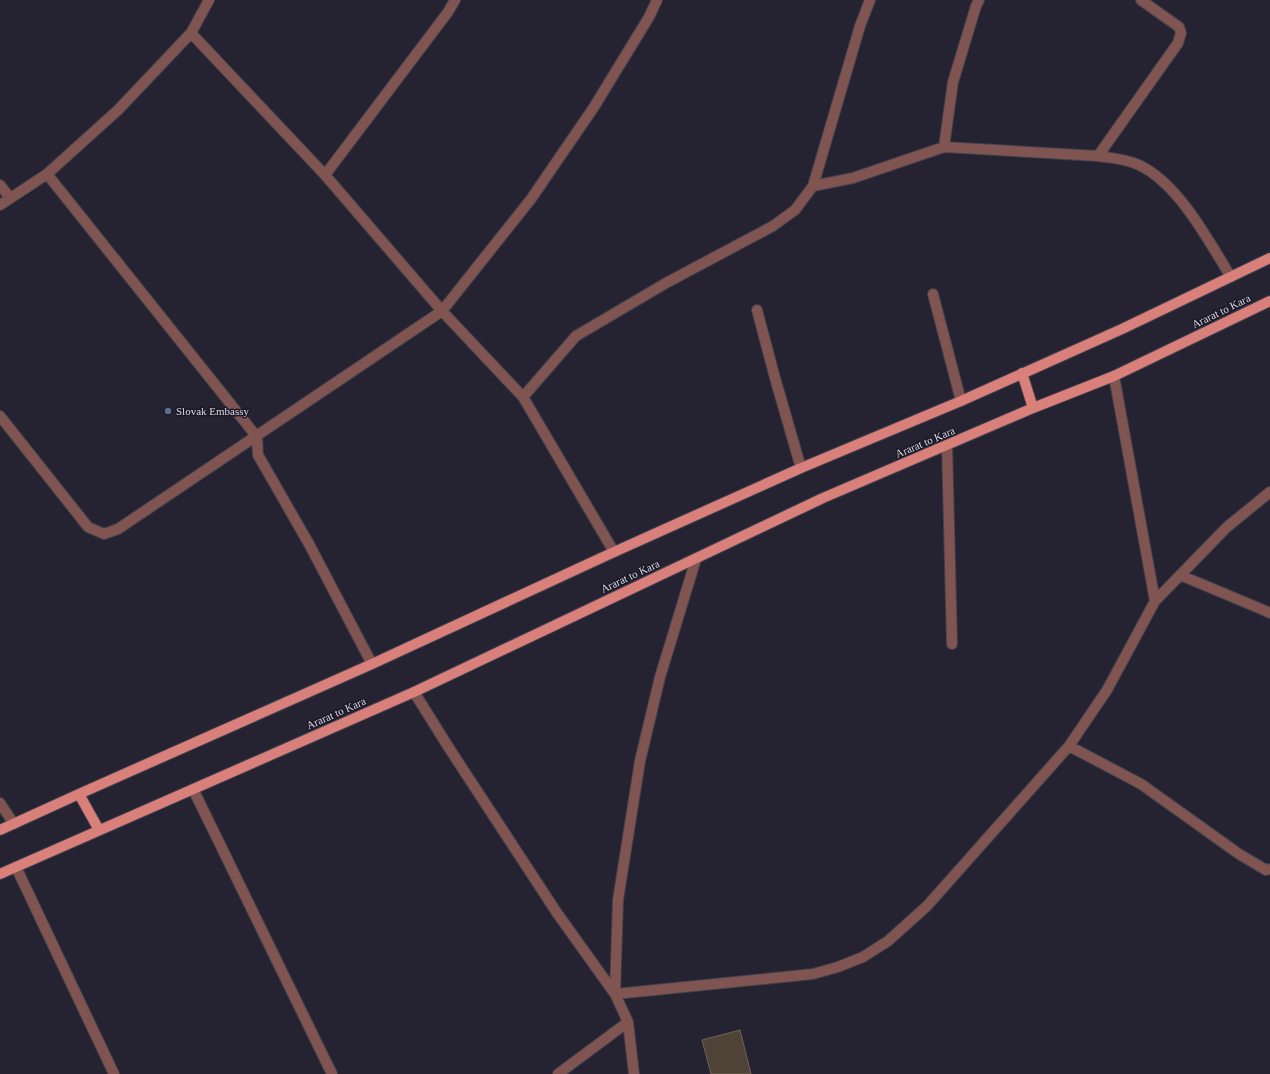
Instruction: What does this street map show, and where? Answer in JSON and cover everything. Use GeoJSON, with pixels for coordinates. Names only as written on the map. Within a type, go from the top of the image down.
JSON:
{"type":"FeatureCollection","features":[{"type":"Feature","properties":{"kind":"main road"},"geometry":{"type":"LineString","coordinates":[[0,830],[372,664],[614,552],[801,468],[961,401],[1122,329],[1270,258]]}},
{"type":"Feature","properties":{"kind":"main road","name":"Ararat to Kara"},"geometry":{"type":"LineString","coordinates":[[0,874],[414,692],[823,498],[1034,408],[1114,376],[1270,301]]}},
{"type":"Feature","properties":{"kind":"main road"},"geometry":{"type":"LineString","coordinates":[[1022,373],[1034,408]]}},
{"type":"Feature","properties":{"kind":"main road"},"geometry":{"type":"LineString","coordinates":[[79,794],[99,830]]}},
{"type":"Feature","properties":{"kind":"street"},"geometry":{"type":"LineString","coordinates":[[0,205],[47,174],[118,110],[191,32],[209,0]]}},
{"type":"Feature","properties":{"kind":"street"},"geometry":{"type":"LineString","coordinates":[[325,175],[448,12],[455,0]]}},
{"type":"Feature","properties":{"kind":"street"},"geometry":{"type":"LineString","coordinates":[[0,416],[88,527],[104,534],[118,529],[257,437],[442,311],[531,199],[594,107],[649,18],[657,0]]}},
{"type":"Feature","properties":{"kind":"street"},"geometry":{"type":"LineString","coordinates":[[523,397],[576,336],[666,283],[772,226],[795,210],[813,186],[860,26],[870,0]]}},
{"type":"Feature","properties":{"kind":"street"},"geometry":{"type":"LineString","coordinates":[[944,147],[953,82],[979,0]]}},
{"type":"Feature","properties":{"kind":"street"},"geometry":{"type":"LineString","coordinates":[[1098,156],[1178,43],[1181,34],[1179,27],[1141,0]]}},
{"type":"Feature","properties":{"kind":"street"},"geometry":{"type":"LineString","coordinates":[[191,32],[325,175],[442,311],[523,397],[614,552]]}},
{"type":"Feature","properties":{"kind":"street"},"geometry":{"type":"LineString","coordinates":[[813,186],[853,178],[944,147],[1098,156],[1118,159],[1138,164],[1156,175],[1176,195],[1197,222],[1231,277]]}},
{"type":"Feature","properties":{"kind":"street"},"geometry":{"type":"LineString","coordinates":[[47,174],[257,437],[258,455],[309,544],[372,664]]}},
{"type":"Feature","properties":{"kind":"street"},"geometry":{"type":"LineString","coordinates":[[0,185],[10,198]]}},
{"type":"Feature","properties":{"kind":"street"},"geometry":{"type":"LineString","coordinates":[[933,294],[961,401]]}},
{"type":"Feature","properties":{"kind":"street"},"geometry":{"type":"LineString","coordinates":[[757,310],[801,468]]}},
{"type":"Feature","properties":{"kind":"street"},"geometry":{"type":"LineString","coordinates":[[1114,376],[1155,601]]}},
{"type":"Feature","properties":{"kind":"street"},"geometry":{"type":"LineString","coordinates":[[947,445],[952,644]]}},
{"type":"Feature","properties":{"kind":"street"},"geometry":{"type":"LineString","coordinates":[[615,994],[813,974],[838,967],[863,957],[888,941],[927,906],[1069,746],[1107,690],[1155,601],[1227,527],[1270,492]]}},
{"type":"Feature","properties":{"kind":"street"},"geometry":{"type":"LineString","coordinates":[[615,994],[618,900],[640,761],[660,677],[696,559]]}},
{"type":"Feature","properties":{"kind":"street"},"geometry":{"type":"LineString","coordinates":[[1180,575],[1270,613]]}},
{"type":"Feature","properties":{"kind":"street"},"geometry":{"type":"LineString","coordinates":[[414,692],[557,913],[615,994],[628,1022],[634,1074]]}},
{"type":"Feature","properties":{"kind":"street"},"geometry":{"type":"LineString","coordinates":[[1069,746],[1141,784],[1240,854],[1266,870],[1270,869]]}},
{"type":"Feature","properties":{"kind":"street"},"geometry":{"type":"LineString","coordinates":[[193,789],[332,1074]]}},
{"type":"Feature","properties":{"kind":"street"},"geometry":{"type":"LineString","coordinates":[[0,803],[14,824]]}},
{"type":"Feature","properties":{"kind":"street"},"geometry":{"type":"LineString","coordinates":[[16,867],[114,1074]]}},
{"type":"Feature","properties":{"kind":"street"},"geometry":{"type":"LineString","coordinates":[[558,1074],[628,1022]]}},
{"type":"Feature","properties":{"kind":"building"},"geometry":{"type":"Polygon","coordinates":[[[740,1030],[751,1074],[711,1074],[702,1040],[740,1030]]]}},
{"type":"Feature","properties":{"kind":"place","name":"Slovak Embassy"},"geometry":{"type":"Point","coordinates":[168,411]}}]}
